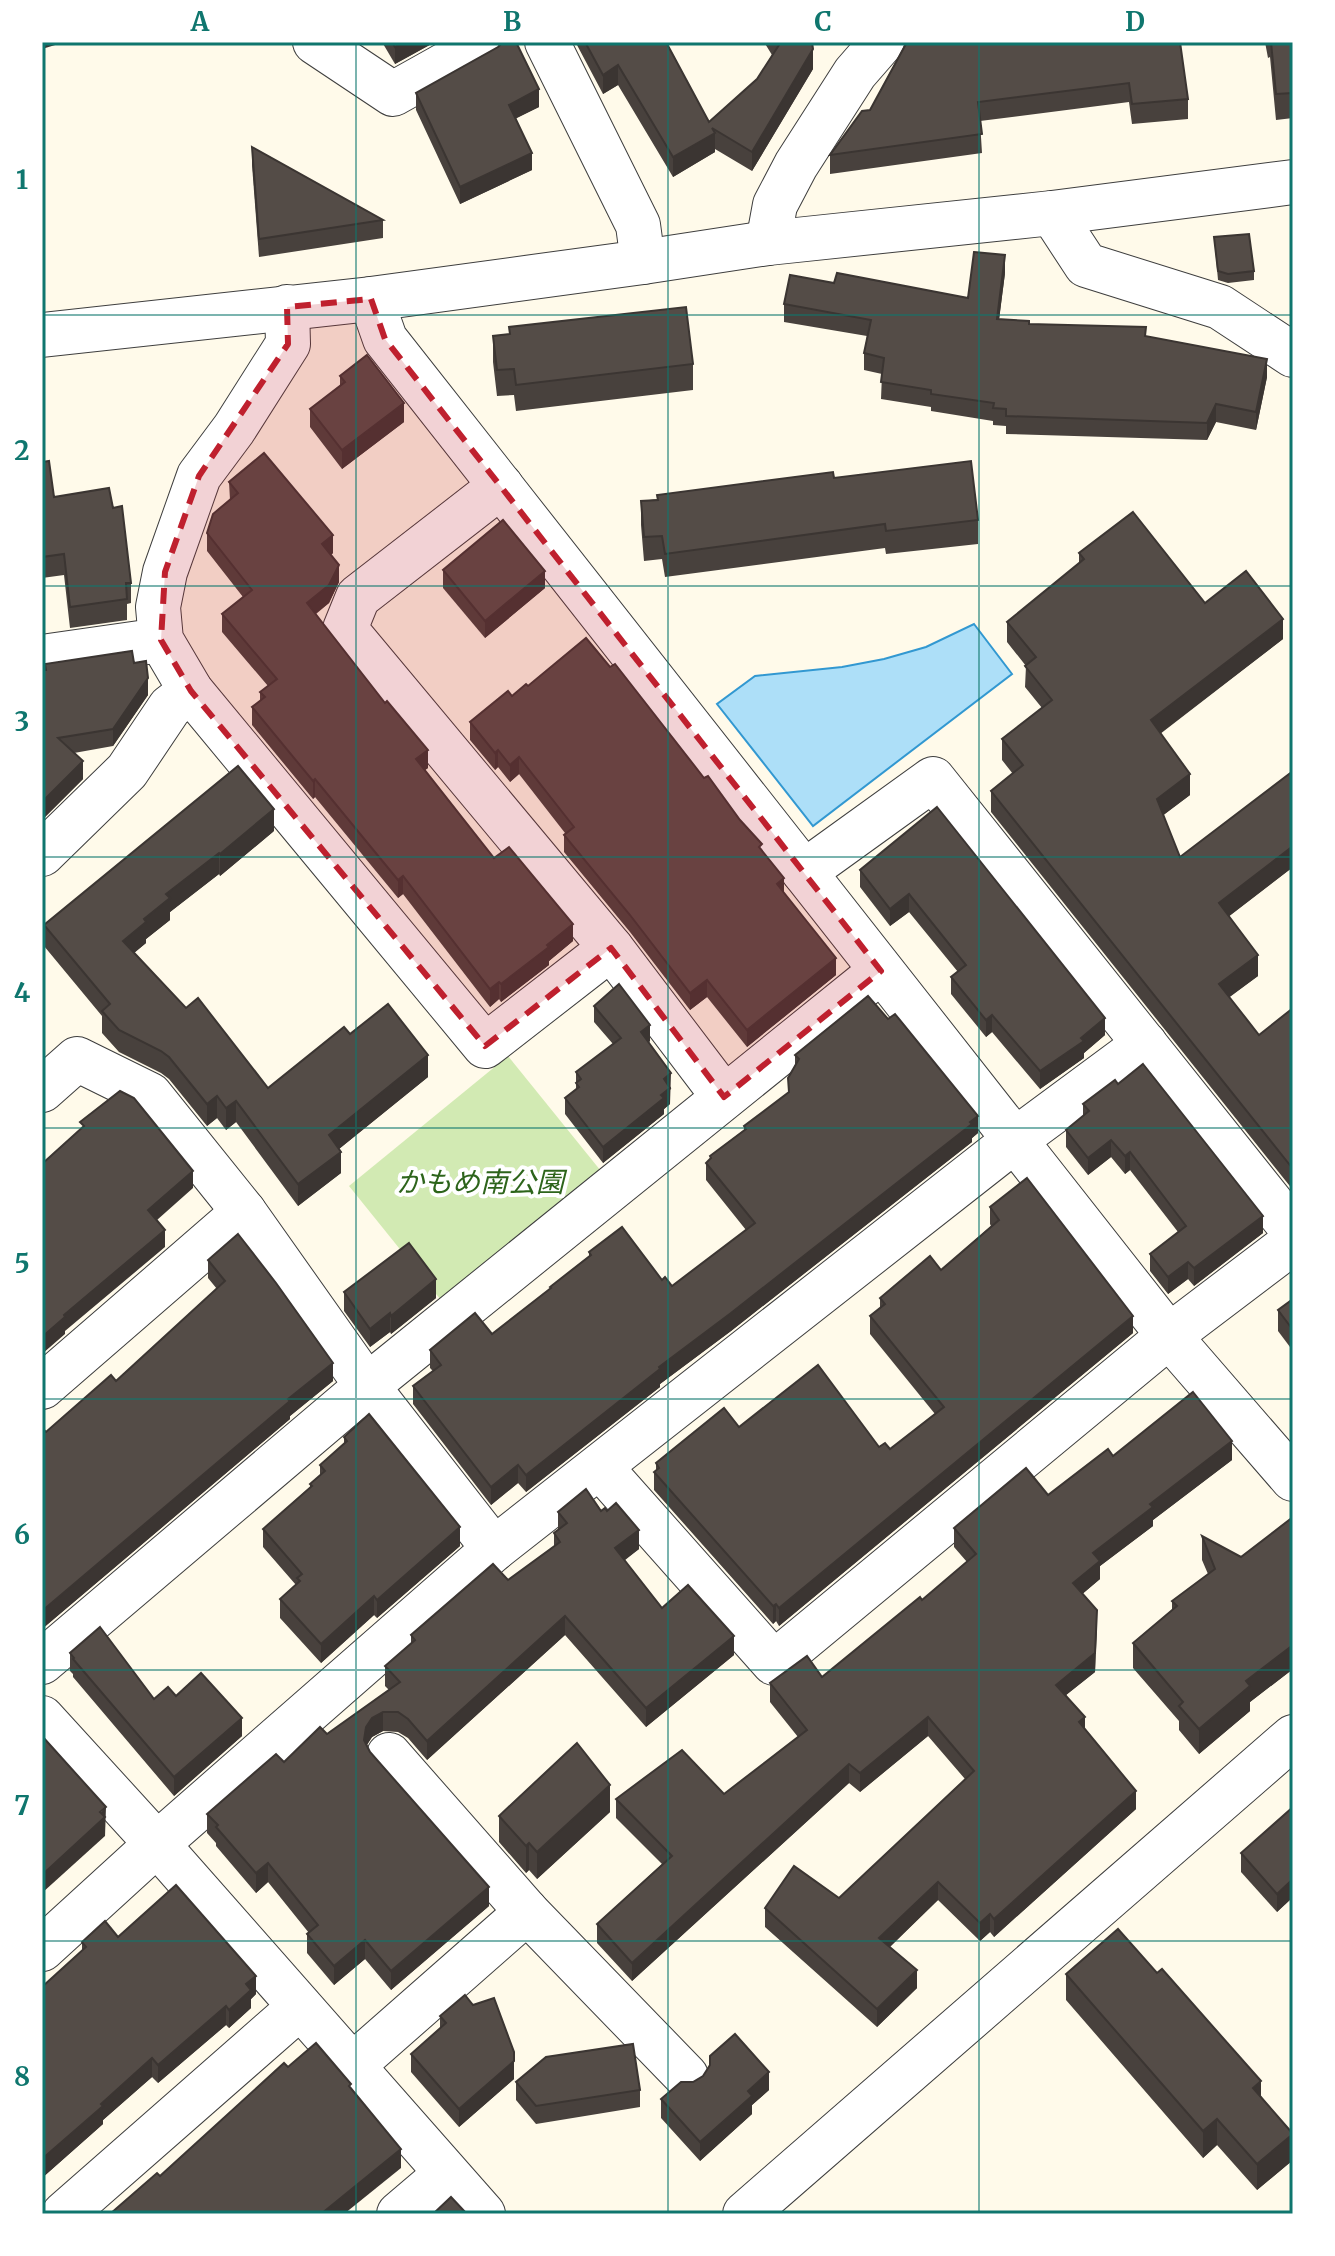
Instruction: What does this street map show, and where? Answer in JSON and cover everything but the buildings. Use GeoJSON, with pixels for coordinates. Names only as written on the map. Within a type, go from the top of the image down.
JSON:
{"type":"FeatureCollection","features":[{"type":"Feature","properties":{"kind":"street"},"geometry":{"type":"LineString","coordinates":[[315,42],[393,94],[486,42]]}},
{"type":"Feature","properties":{"kind":"street"},"geometry":{"type":"LineString","coordinates":[[547,42],[638,225],[643,262]]}},
{"type":"Feature","properties":{"kind":"street"},"geometry":{"type":"LineString","coordinates":[[768,243],[775,205],[796,165],[855,73],[882,42]]}},
{"type":"Feature","properties":{"kind":"street"},"geometry":{"type":"LineString","coordinates":[[42,335],[371,299],[768,243],[1052,213],[1293,182]]}},
{"type":"Feature","properties":{"kind":"street"},"geometry":{"type":"LineString","coordinates":[[1052,213],[1086,265],[1220,307],[1293,355]]}},
{"type":"Feature","properties":{"kind":"street"},"geometry":{"type":"LineString","coordinates":[[371,299],[385,339],[1169,1336],[1293,1479]]}},
{"type":"Feature","properties":{"kind":"street"},"geometry":{"type":"LineString","coordinates":[[287,307],[288,344],[234,429],[199,476],[165,572],[158,607],[161,640],[191,691],[485,1046],[611,948]]}},
{"type":"Feature","properties":{"kind":"street"},"geometry":{"type":"LineString","coordinates":[[501,486],[358,597],[345,629],[611,948],[724,1097]]}},
{"type":"Feature","properties":{"kind":"street"},"geometry":{"type":"LineString","coordinates":[[42,657],[161,640]]}},
{"type":"Feature","properties":{"kind":"street"},"geometry":{"type":"LineString","coordinates":[[42,854],[127,771],[170,707],[191,691]]}},
{"type":"Feature","properties":{"kind":"street"},"geometry":{"type":"LineString","coordinates":[[804,872],[933,779],[1293,1230]]}},
{"type":"Feature","properties":{"kind":"street"},"geometry":{"type":"LineString","coordinates":[[42,1662],[367,1386],[881,971]]}},
{"type":"Feature","properties":{"kind":"street"},"geometry":{"type":"LineString","coordinates":[[42,1949],[157,1844],[494,1549],[1015,1140],[1145,1044]]}},
{"type":"Feature","properties":{"kind":"street"},"geometry":{"type":"LineString","coordinates":[[42,1090],[77,1059],[150,1095],[244,1212],[367,1386],[494,1549]]}},
{"type":"Feature","properties":{"kind":"street"},"geometry":{"type":"LineString","coordinates":[[42,1387],[244,1212]]}},
{"type":"Feature","properties":{"kind":"street"},"geometry":{"type":"LineString","coordinates":[[600,1467],[774,1663],[1169,1336],[1293,1242]]}},
{"type":"Feature","properties":{"kind":"street"},"geometry":{"type":"LineString","coordinates":[[42,1718],[483,2214]]}},
{"type":"Feature","properties":{"kind":"street"},"geometry":{"type":"LineString","coordinates":[[745,2214],[1293,1737]]}},
{"type":"Feature","properties":{"kind":"street"},"geometry":{"type":"LineString","coordinates":[[389,1755],[527,1912],[686,2076]]}},
{"type":"Feature","properties":{"kind":"street"},"geometry":{"type":"LineString","coordinates":[[353,2065],[527,1912]]}},
{"type":"Feature","properties":{"kind":"street"},"geometry":{"type":"LineString","coordinates":[[64,2214],[300,2007]]}},
{"type":"Feature","properties":{"kind":"street"},"geometry":{"type":"LineString","coordinates":[[399,2214],[446,2174]]}},
{"type":"Feature","properties":{"kind":"highlighted area"},"geometry":{"type":"Polygon","coordinates":[[[371,299],[385,339],[881,971],[724,1097],[611,948],[485,1046],[191,691],[161,640],[165,572],[199,476],[288,344],[287,307],[371,299]]]}},
{"type":"Feature","properties":{"kind":"green space","name":"かもめ南公園"},"geometry":{"type":"Polygon","coordinates":[[[508,1056],[609,1181],[449,1310],[349,1186],[508,1056]]]}},
{"type":"Feature","properties":{"kind":"water"},"geometry":{"type":"Polygon","coordinates":[[[974,624],[1012,674],[813,826],[717,704],[755,676],[842,667],[884,659],[926,647],[974,624]]]}}]}
